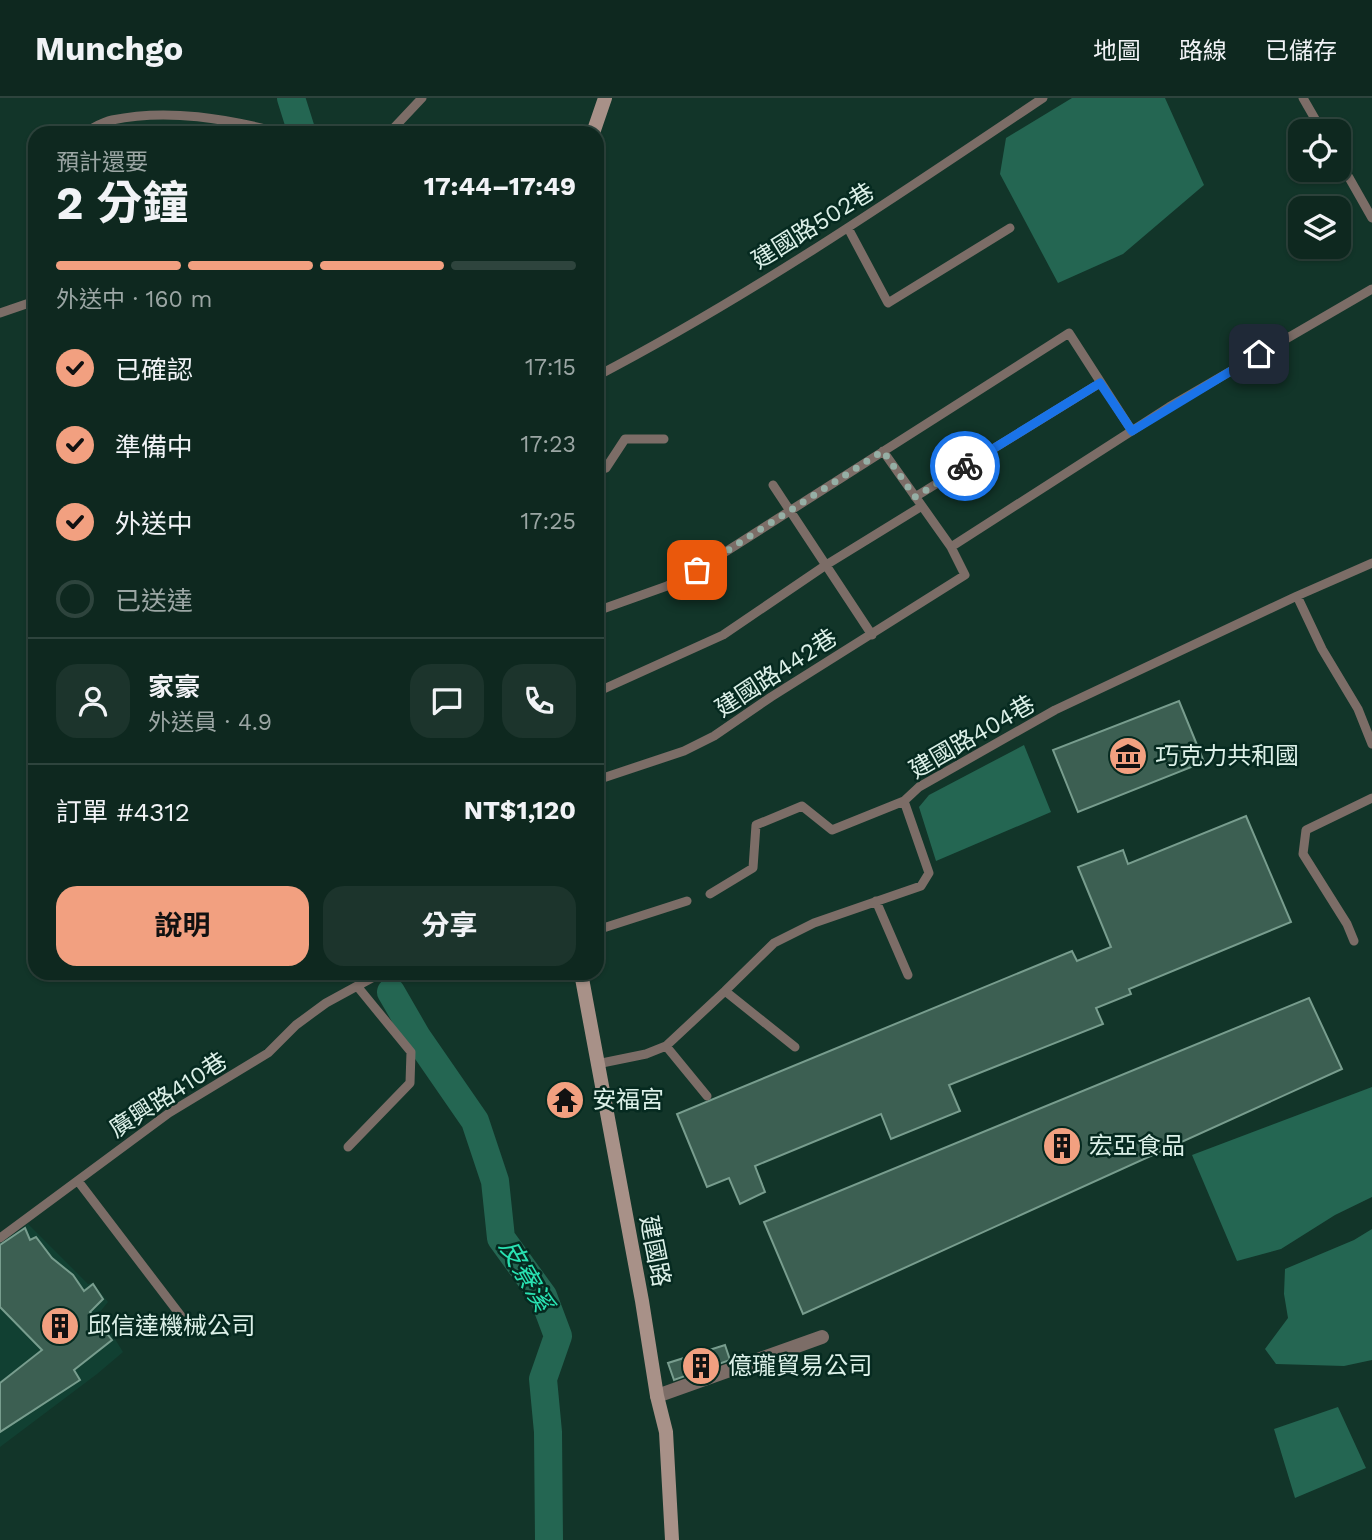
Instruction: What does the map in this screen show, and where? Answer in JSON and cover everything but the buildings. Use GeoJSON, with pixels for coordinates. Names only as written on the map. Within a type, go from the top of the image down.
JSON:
{"type":"FeatureCollection","features":[{"type":"Feature","properties":{"kind":"street"},"geometry":{"type":"LineString","coordinates":[[595,126],[605,98]]}},
{"type":"Feature","properties":{"kind":"street","name":"建國路"},"geometry":{"type":"LineString","coordinates":[[581,980],[642,1301],[657,1396],[666,1432],[673,1540]]}},
{"type":"Feature","properties":{"kind":"street"},"geometry":{"type":"LineString","coordinates":[[657,1396],[822,1337]]}},
{"type":"Feature","properties":{"kind":"lane"},"geometry":{"type":"LineString","coordinates":[[396,126],[422,98]]}},
{"type":"Feature","properties":{"kind":"lane","name":"建國路502巷"},"geometry":{"type":"LineString","coordinates":[[604,372],[673,337],[848,228],[1043,98]]}},
{"type":"Feature","properties":{"kind":"lane"},"geometry":{"type":"LineString","coordinates":[[1303,98],[1315,119]]}},
{"type":"Feature","properties":{"kind":"lane"},"geometry":{"type":"LineString","coordinates":[[98,126],[111,120],[185,115],[254,126]]}},
{"type":"Feature","properties":{"kind":"lane"},"geometry":{"type":"LineString","coordinates":[[1351,181],[1372,218]]}},
{"type":"Feature","properties":{"kind":"lane"},"geometry":{"type":"LineString","coordinates":[[848,228],[888,303],[1010,228]]}},
{"type":"Feature","properties":{"kind":"lane"},"geometry":{"type":"LineString","coordinates":[[883,451],[951,547],[1169,407],[1372,289]]}},
{"type":"Feature","properties":{"kind":"lane"},"geometry":{"type":"LineString","coordinates":[[0,313],[28,303]]}},
{"type":"Feature","properties":{"kind":"lane"},"geometry":{"type":"LineString","coordinates":[[604,608],[667,586],[697,570],[1069,333],[1132,431]]}},
{"type":"Feature","properties":{"kind":"lane"},"geometry":{"type":"LineString","coordinates":[[915,497],[1100,383]]}},
{"type":"Feature","properties":{"kind":"lane"},"geometry":{"type":"LineString","coordinates":[[604,468],[625,439],[664,439]]}},
{"type":"Feature","properties":{"kind":"lane"},"geometry":{"type":"LineString","coordinates":[[773,485],[872,635]]}},
{"type":"Feature","properties":{"kind":"lane"},"geometry":{"type":"LineString","coordinates":[[604,689],[723,635],[826,565],[922,506]]}},
{"type":"Feature","properties":{"kind":"lane","name":"建國路442巷"},"geometry":{"type":"LineString","coordinates":[[604,777],[684,751],[715,736],[771,697],[965,575],[951,547]]}},
{"type":"Feature","properties":{"kind":"lane","name":"建國路404巷"},"geometry":{"type":"LineString","coordinates":[[597,1064],[646,1054],[666,1046],[774,943],[814,923],[922,886],[929,873],[904,802],[919,788],[1055,710],[1372,563]]}},
{"type":"Feature","properties":{"kind":"lane"},"geometry":{"type":"LineString","coordinates":[[1297,596],[1322,649],[1358,709],[1372,744]]}},
{"type":"Feature","properties":{"kind":"lane"},"geometry":{"type":"LineString","coordinates":[[1354,941],[1347,924],[1303,854],[1303,836],[1306,830],[1372,798]]}},
{"type":"Feature","properties":{"kind":"lane"},"geometry":{"type":"LineString","coordinates":[[710,894],[753,868],[756,825],[802,806],[832,830],[904,802]]}},
{"type":"Feature","properties":{"kind":"lane"},"geometry":{"type":"LineString","coordinates":[[604,928],[687,901]]}},
{"type":"Feature","properties":{"kind":"lane"},"geometry":{"type":"LineString","coordinates":[[876,901],[908,975]]}},
{"type":"Feature","properties":{"kind":"lane","name":"廣興路410巷"},"geometry":{"type":"LineString","coordinates":[[0,1238],[169,1113],[268,1053],[296,1026],[327,1003],[368,980]]}},
{"type":"Feature","properties":{"kind":"lane"},"geometry":{"type":"LineString","coordinates":[[348,1147],[411,1083],[411,1052],[357,986]]}},
{"type":"Feature","properties":{"kind":"lane"},"geometry":{"type":"LineString","coordinates":[[725,991],[795,1048]]}},
{"type":"Feature","properties":{"kind":"lane"},"geometry":{"type":"LineString","coordinates":[[666,1046],[707,1096]]}},
{"type":"Feature","properties":{"kind":"lane"},"geometry":{"type":"LineString","coordinates":[[78,1181],[181,1315]]}},
{"type":"Feature","properties":{"kind":"shaded area"},"geometry":{"type":"Polygon","coordinates":[[[1072,98],[1165,98],[1204,185],[1123,254],[1058,283],[1000,174],[1006,138],[1072,98]]]}},
{"type":"Feature","properties":{"kind":"shaded area"},"geometry":{"type":"Polygon","coordinates":[[[1024,745],[1051,812],[936,861],[919,807],[929,795],[1024,745]]]}},
{"type":"Feature","properties":{"kind":"shaded area"},"geometry":{"type":"Polygon","coordinates":[[[1372,1087],[1372,1197],[1335,1215],[1281,1249],[1237,1261],[1192,1155],[1372,1087]]]}},
{"type":"Feature","properties":{"kind":"shaded area","name":"邱信達機械公司"},"geometry":{"type":"Polygon","coordinates":[[[28,1224],[88,1284],[93,1283],[108,1302],[99,1313],[123,1352],[0,1447],[0,1244],[28,1224]]]}},
{"type":"Feature","properties":{"kind":"shaded area"},"geometry":{"type":"Polygon","coordinates":[[[1372,1229],[1372,1360],[1344,1366],[1276,1364],[1265,1349],[1288,1318],[1284,1294],[1285,1269],[1354,1240],[1372,1229]]]}},
{"type":"Feature","properties":{"kind":"shaded area"},"geometry":{"type":"Polygon","coordinates":[[[1338,1407],[1366,1468],[1295,1498],[1274,1429],[1338,1407]]]}},
{"type":"Feature","properties":{"kind":"waterway","name":"皮寮溪"},"geometry":{"type":"LineString","coordinates":[[291,98],[300,126]]}},
{"type":"Feature","properties":{"kind":"waterway","name":"皮寮溪"},"geometry":{"type":"LineString","coordinates":[[391,992],[417,1037],[475,1121],[495,1181],[501,1238],[543,1296],[558,1336],[543,1379],[548,1432],[549,1540]]}},
{"type":"Feature","properties":{"kind":"way so far"},"geometry":{"type":"LineString","coordinates":[[697,570],[883,451],[915,497],[965,466]]}},
{"type":"Feature","properties":{"kind":"place","name":"巧克力共和國"},"geometry":{"type":"Point","coordinates":[1128,756]}},
{"type":"Feature","properties":{"kind":"place","name":"安福宮"},"geometry":{"type":"Point","coordinates":[565,1100]}},
{"type":"Feature","properties":{"kind":"place","name":"宏亞食品"},"geometry":{"type":"Point","coordinates":[1062,1146]}},
{"type":"Feature","properties":{"kind":"place","name":"邱信達機械公司"},"geometry":{"type":"Point","coordinates":[60,1326]}},
{"type":"Feature","properties":{"kind":"place","name":"億瓏貿易公司"},"geometry":{"type":"Point","coordinates":[701,1366]}},
{"type":"Feature","properties":{"kind":"route"},"geometry":{"type":"LineString","coordinates":[[965,466],[1100,383],[1132,431],[1259,354]]}}]}
